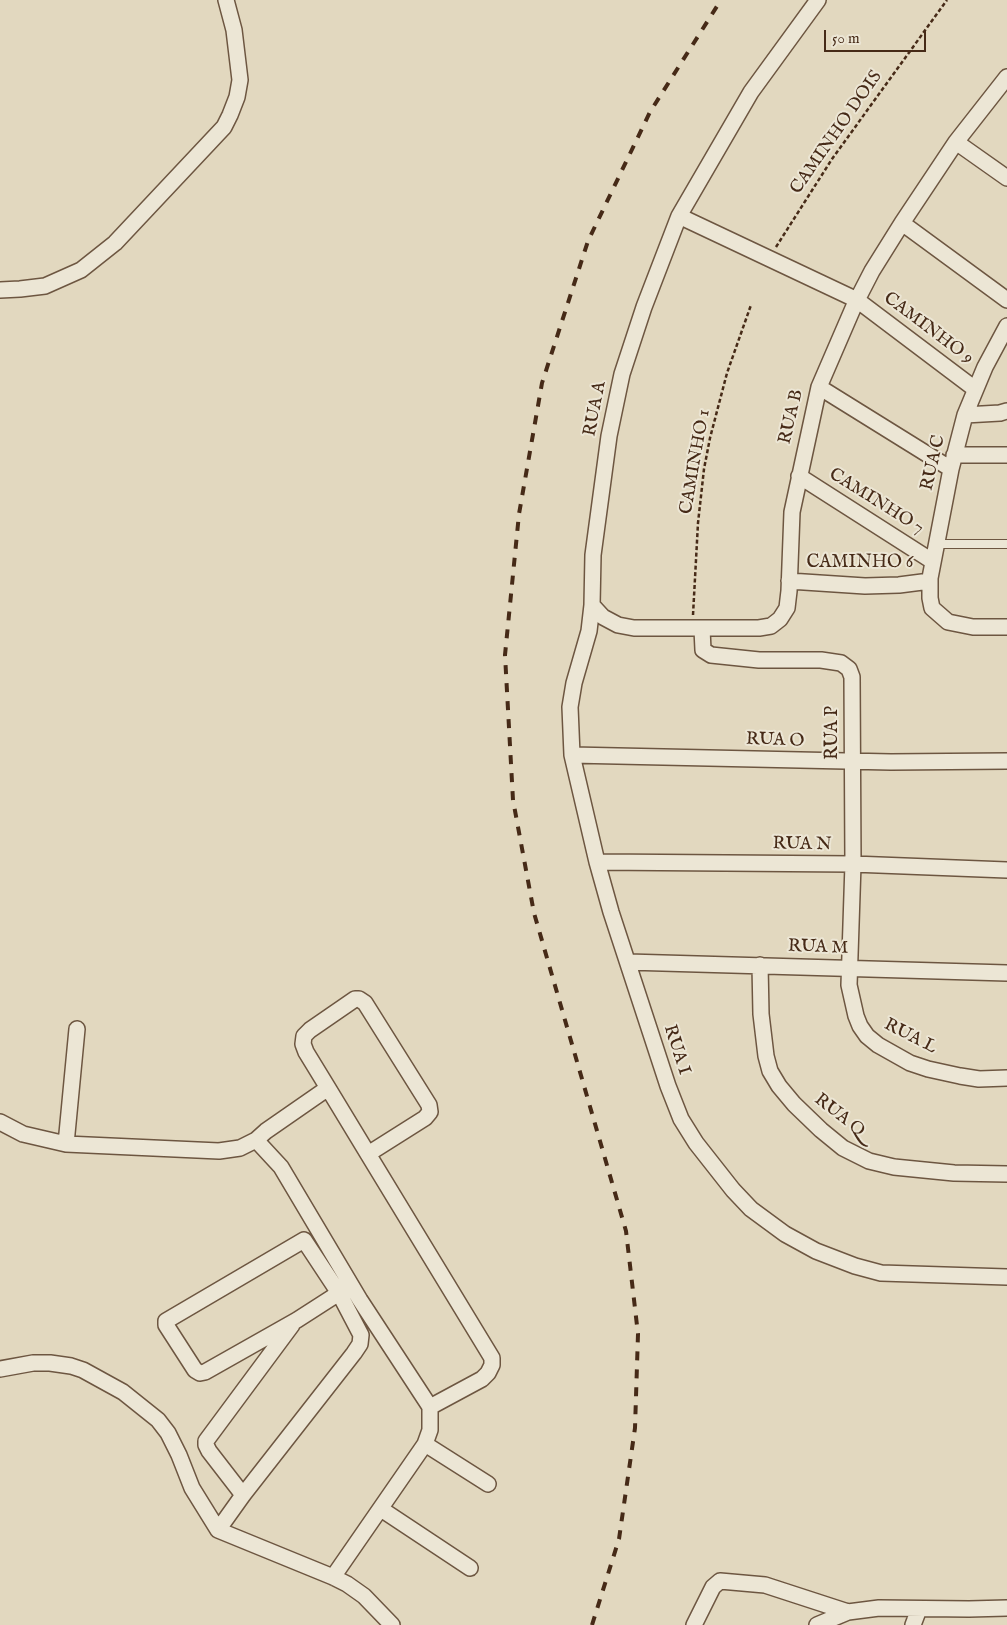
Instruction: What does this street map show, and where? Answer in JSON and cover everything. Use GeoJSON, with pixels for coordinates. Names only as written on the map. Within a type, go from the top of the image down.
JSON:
{"type":"FeatureCollection","features":[{"type":"Feature","properties":{"kind":"street"},"geometry":{"type":"LineString","coordinates":[[0,290],[20,290],[46,286],[81,270],[115,244],[224,126],[237,97],[240,80],[234,30],[226,0]]}},
{"type":"Feature","properties":{"kind":"street","name":"RUA A"},"geometry":{"type":"LineString","coordinates":[[591,612],[593,555],[609,436],[622,374],[644,307],[679,216],[752,92],[818,0]]}},
{"type":"Feature","properties":{"kind":"street","name":"RUA B"},"geometry":{"type":"LineString","coordinates":[[591,612],[618,626],[634,628],[759,628],[771,626],[780,619],[787,608],[792,512],[798,476],[819,387],[857,300],[872,271],[956,142],[1007,76]]}},
{"type":"Feature","properties":{"kind":"street"},"geometry":{"type":"LineString","coordinates":[[956,142],[1007,178]]}},
{"type":"Feature","properties":{"kind":"street"},"geometry":{"type":"LineString","coordinates":[[679,216],[857,300]]}},
{"type":"Feature","properties":{"kind":"street"},"geometry":{"type":"LineString","coordinates":[[902,223],[1007,300]]}},
{"type":"Feature","properties":{"kind":"street","name":"CAMINHO 9"},"geometry":{"type":"LineString","coordinates":[[857,300],[975,389]]}},
{"type":"Feature","properties":{"kind":"street","name":"RUA C"},"geometry":{"type":"LineString","coordinates":[[1007,326],[975,389],[965,415],[952,462],[935,544],[930,581],[932,608],[948,622],[960,625],[1007,627]]}},
{"type":"Feature","properties":{"kind":"street"},"geometry":{"type":"LineString","coordinates":[[819,387],[952,462],[1007,455]]}},
{"type":"Feature","properties":{"kind":"street"},"geometry":{"type":"LineString","coordinates":[[965,415],[1000,413],[1007,410]]}},
{"type":"Feature","properties":{"kind":"street","name":"CAMINHO 7"},"geometry":{"type":"LineString","coordinates":[[798,476],[932,561]]}},
{"type":"Feature","properties":{"kind":"street","name":"CAMINHO 6"},"geometry":{"type":"LineString","coordinates":[[789,581],[865,586],[899,585],[930,581]]}},
{"type":"Feature","properties":{"kind":"street","name":"RUA I"},"geometry":{"type":"LineString","coordinates":[[591,612],[589,631],[574,683],[570,708],[572,755],[597,862],[668,1086],[681,1119],[715,1168],[751,1209],[785,1234],[816,1251],[855,1266],[881,1273],[1007,1277]]}},
{"type":"Feature","properties":{"kind":"street","name":"RUA P"},"geometry":{"type":"LineString","coordinates":[[698,629],[703,650],[711,655],[759,660],[821,660],[841,663],[851,672],[853,864],[850,968]]}},
{"type":"Feature","properties":{"kind":"street","name":"RUA O"},"geometry":{"type":"LineString","coordinates":[[572,755],[852,761],[1007,761]]}},
{"type":"Feature","properties":{"kind":"street","name":"RUA N"},"geometry":{"type":"LineString","coordinates":[[597,862],[853,864],[1007,870]]}},
{"type":"Feature","properties":{"kind":"street","name":"RUA M"},"geometry":{"type":"LineString","coordinates":[[628,962],[1007,973]]}},
{"type":"Feature","properties":{"kind":"street","name":"RUA Q"},"geometry":{"type":"LineString","coordinates":[[760,965],[761,1014],[766,1056],[770,1071],[779,1086],[794,1104],[821,1130],[844,1148],[860,1157],[894,1167],[954,1173],[1007,1174]]}},
{"type":"Feature","properties":{"kind":"street","name":"RUA L"},"geometry":{"type":"LineString","coordinates":[[850,968],[850,985],[856,1016],[864,1031],[878,1045],[910,1063],[928,1069],[979,1078],[1007,1078]]}},
{"type":"Feature","properties":{"kind":"street"},"geometry":{"type":"LineString","coordinates":[[368,1154],[425,1118],[430,1112],[429,1105],[366,1003],[355,999],[304,1036],[303,1044],[306,1052],[328,1088],[368,1154],[492,1358],[492,1366],[482,1379],[430,1407]]}},
{"type":"Feature","properties":{"kind":"street"},"geometry":{"type":"LineString","coordinates":[[66,1144],[76,1029]]}},
{"type":"Feature","properties":{"kind":"street"},"geometry":{"type":"LineString","coordinates":[[0,1122],[23,1134],[66,1144],[219,1151],[240,1148],[256,1140],[328,1088]]}},
{"type":"Feature","properties":{"kind":"street"},"geometry":{"type":"LineString","coordinates":[[256,1140],[281,1167],[360,1300],[430,1407],[430,1430],[425,1444],[333,1577]]}},
{"type":"Feature","properties":{"kind":"street"},"geometry":{"type":"LineString","coordinates":[[218,1530],[360,1344],[361,1335],[338,1293],[304,1240],[167,1319],[166,1323],[195,1370],[200,1373],[205,1372],[297,1320],[338,1293]]}},
{"type":"Feature","properties":{"kind":"street"},"geometry":{"type":"LineString","coordinates":[[243,1495],[209,1451],[206,1441],[297,1320]]}},
{"type":"Feature","properties":{"kind":"street"},"geometry":{"type":"LineString","coordinates":[[0,1369],[33,1363],[71,1366],[103,1380],[137,1402],[158,1420],[168,1433],[192,1488],[218,1530],[333,1577],[364,1596],[392,1625]]}},
{"type":"Feature","properties":{"kind":"street"},"geometry":{"type":"LineString","coordinates":[[425,1444],[488,1484]]}},
{"type":"Feature","properties":{"kind":"street"},"geometry":{"type":"LineString","coordinates":[[381,1509],[470,1568]]}},
{"type":"Feature","properties":{"kind":"street"},"geometry":{"type":"LineString","coordinates":[[694,1625],[713,1587],[720,1581],[765,1585],[848,1612]]}},
{"type":"Feature","properties":{"kind":"street"},"geometry":{"type":"LineString","coordinates":[[817,1625],[848,1612],[879,1608],[1007,1608]]}},
{"type":"Feature","properties":{"kind":"street"},"geometry":{"type":"LineString","coordinates":[[913,1625],[919,1609]]}},
{"type":"Feature","properties":{"kind":"lane"},"geometry":{"type":"LineString","coordinates":[[935,544],[1007,544]]}},
{"type":"Feature","properties":{"kind":"path","name":"CAMINHO DOIS"},"geometry":{"type":"LineString","coordinates":[[769,258],[832,159],[947,0]]}},
{"type":"Feature","properties":{"kind":"path","name":"CAMINHO 1"},"geometry":{"type":"LineString","coordinates":[[698,629],[698,523],[704,469],[727,373],[750,305]]}},
{"type":"Feature","properties":{"kind":"railway"},"geometry":{"type":"LineString","coordinates":[[592,1625],[619,1539],[635,1428],[638,1334],[626,1231],[534,913],[513,800],[505,655],[519,514],[542,383],[588,241],[650,112],[721,0]]}}]}
